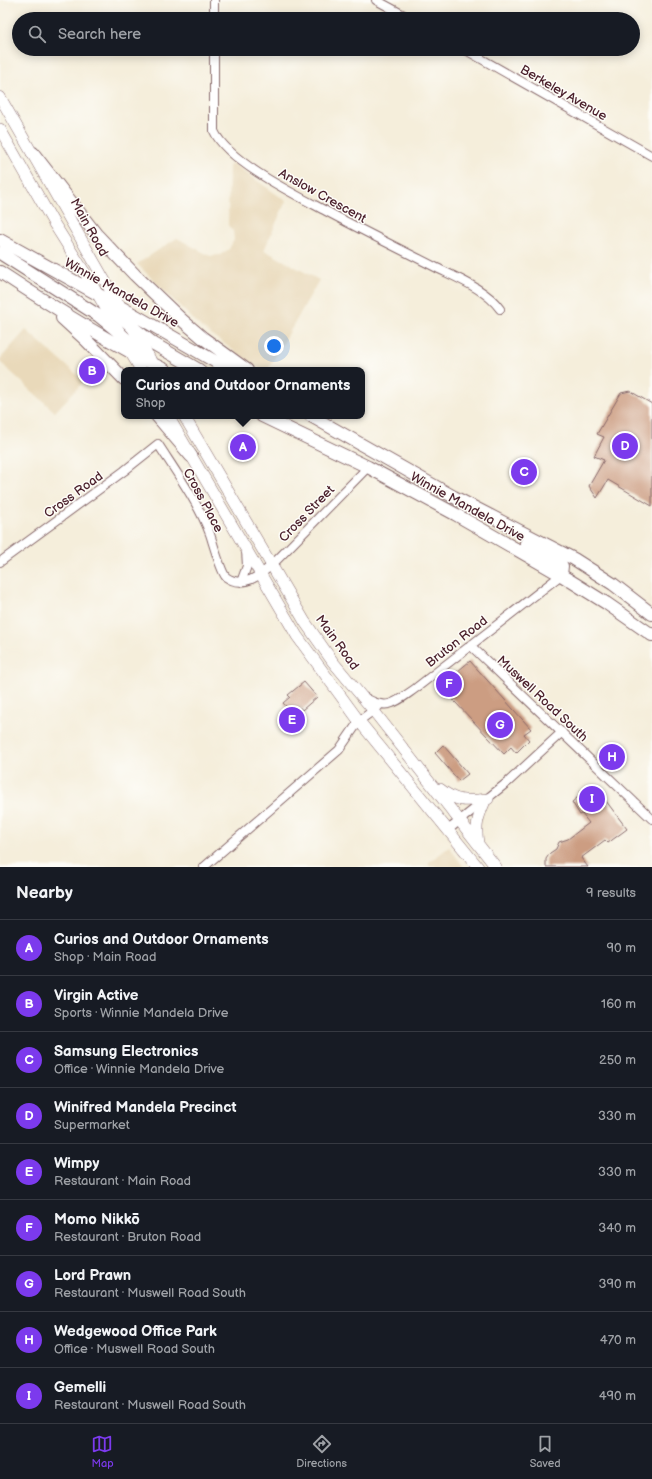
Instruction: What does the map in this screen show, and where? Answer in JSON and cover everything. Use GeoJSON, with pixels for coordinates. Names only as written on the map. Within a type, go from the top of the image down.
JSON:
{"type":"FeatureCollection","features":[{"type":"Feature","properties":{"kind":"main road","name":"Main Road"},"geometry":{"type":"LineString","coordinates":[[0,97],[154,367]]}},
{"type":"Feature","properties":{"kind":"main road","name":"Main Road"},"geometry":{"type":"LineString","coordinates":[[0,129],[53,222],[98,295],[139,367]]}},
{"type":"Feature","properties":{"kind":"main road"},"geometry":{"type":"LineString","coordinates":[[33,153],[96,234],[135,275],[203,338],[243,367]]}},
{"type":"Feature","properties":{"kind":"main road","name":"Winnie Mandela Drive"},"geometry":{"type":"LineString","coordinates":[[0,240],[225,367]]}},
{"type":"Feature","properties":{"kind":"main road"},"geometry":{"type":"LineString","coordinates":[[0,253],[99,316],[120,333],[154,367]]}},
{"type":"Feature","properties":{"kind":"main road"},"geometry":{"type":"LineString","coordinates":[[0,272],[154,367]]}},
{"type":"Feature","properties":{"kind":"main road"},"geometry":{"type":"LineString","coordinates":[[98,295],[131,326],[154,344],[194,367]]}},
{"type":"Feature","properties":{"kind":"main road"},"geometry":{"type":"LineString","coordinates":[[39,297],[86,340],[121,376]]}},
{"type":"Feature","properties":{"kind":"main road"},"geometry":{"type":"LineString","coordinates":[[160,419],[191,456]]}},
{"type":"Feature","properties":{"kind":"main road"},"geometry":{"type":"LineString","coordinates":[[170,419],[297,636],[359,721],[478,867]]}},
{"type":"Feature","properties":{"kind":"main road","name":"Main Road"},"geometry":{"type":"LineString","coordinates":[[186,419],[305,622],[333,662],[360,695],[378,707],[428,780],[496,867]]}},
{"type":"Feature","properties":{"kind":"main road","name":"Winnie Mandela Drive"},"geometry":{"type":"LineString","coordinates":[[268,419],[368,467],[455,514],[561,575],[606,603],[652,635]]}},
{"type":"Feature","properties":{"kind":"main road"},"geometry":{"type":"LineString","coordinates":[[284,419],[318,443]]}},
{"type":"Feature","properties":{"kind":"main road","name":"Winnie Mandela Drive"},"geometry":{"type":"LineString","coordinates":[[316,419],[454,497],[574,559],[613,584],[652,614]]}},
{"type":"Feature","properties":{"kind":"main road"},"geometry":{"type":"LineString","coordinates":[[454,497],[460,506],[559,562],[562,566],[561,575]]}},
{"type":"Feature","properties":{"kind":"main road"},"geometry":{"type":"LineString","coordinates":[[428,780],[450,796],[462,801],[486,800],[478,816],[476,830],[479,844]]}},
{"type":"Feature","properties":{"kind":"street"},"geometry":{"type":"LineString","coordinates":[[214,0],[214,12]]}},
{"type":"Feature","properties":{"kind":"street"},"geometry":{"type":"LineString","coordinates":[[376,0],[398,12]]}},
{"type":"Feature","properties":{"kind":"street","name":"Anslow Crescent"},"geometry":{"type":"LineString","coordinates":[[214,56],[214,131],[224,146],[264,176],[300,197],[378,239],[467,284],[492,300],[500,310]]}},
{"type":"Feature","properties":{"kind":"street","name":"Berkeley Avenue"},"geometry":{"type":"LineString","coordinates":[[476,56],[652,156]]}},
{"type":"Feature","properties":{"kind":"street","name":"Cross Road"},"geometry":{"type":"LineString","coordinates":[[0,562],[124,471],[158,444]]}},
{"type":"Feature","properties":{"kind":"street","name":"Cross Place"},"geometry":{"type":"LineString","coordinates":[[158,444],[209,530],[223,574],[234,581],[241,582]]}},
{"type":"Feature","properties":{"kind":"street","name":"Cross Street"},"geometry":{"type":"LineString","coordinates":[[261,574],[272,565],[368,467]]}},
{"type":"Feature","properties":{"kind":"street"},"geometry":{"type":"LineString","coordinates":[[241,582],[247,566],[246,550]]}},
{"type":"Feature","properties":{"kind":"street"},"geometry":{"type":"LineString","coordinates":[[241,582],[250,580],[261,574]]}},
{"type":"Feature","properties":{"kind":"street","name":"Bruton Road"},"geometry":{"type":"LineString","coordinates":[[204,867],[339,750],[359,721],[378,707],[393,704],[416,688],[561,575]]}},
{"type":"Feature","properties":{"kind":"street","name":"Muswell Road South"},"geometry":{"type":"LineString","coordinates":[[470,645],[652,819]]}},
{"type":"Feature","properties":{"kind":"street"},"geometry":{"type":"LineString","coordinates":[[448,830],[486,800],[562,732]]}},
{"type":"Feature","properties":{"kind":"shaded area"},"geometry":{"type":"Polygon","coordinates":[[[232,163],[286,201],[264,250],[319,280],[270,367],[257,367],[202,328],[137,264],[177,238],[210,256],[220,255],[229,249],[234,240],[233,231],[228,225],[229,166],[232,163]]]}},
{"type":"Feature","properties":{"kind":"shaded area"},"geometry":{"type":"Polygon","coordinates":[[[26,330],[84,381],[55,412],[0,362],[0,359],[26,330]]]}},
{"type":"Feature","properties":{"kind":"shaded area"},"geometry":{"type":"Polygon","coordinates":[[[449,847],[464,867],[430,867],[428,863],[449,847]]]}},
{"type":"Feature","properties":{"kind":"building"},"geometry":{"type":"Polygon","coordinates":[[[630,391],[652,404],[652,506],[608,480],[597,498],[589,486],[604,460],[594,456],[604,437],[597,434],[621,393],[630,391]]]}},
{"type":"Feature","properties":{"kind":"building"},"geometry":{"type":"Polygon","coordinates":[[[470,661],[531,729],[524,734],[529,740],[516,753],[511,747],[504,754],[440,686],[470,661]]]}},
{"type":"Feature","properties":{"kind":"building"},"geometry":{"type":"Polygon","coordinates":[[[304,682],[317,697],[302,710],[300,708],[293,714],[283,703],[290,697],[288,695],[304,682]]]}},
{"type":"Feature","properties":{"kind":"building"},"geometry":{"type":"Polygon","coordinates":[[[443,745],[468,774],[459,781],[435,753],[443,745]]]}},
{"type":"Feature","properties":{"kind":"building"},"geometry":{"type":"Polygon","coordinates":[[[594,785],[627,829],[608,843],[605,840],[581,858],[588,867],[546,867],[546,859],[550,853],[556,849],[559,842],[568,839],[589,823],[582,814],[580,815],[572,802],[577,798],[581,791],[594,785]]]}},
{"type":"Feature","properties":{"kind":"place","name":"Virgin Active"},"geometry":{"type":"Point","coordinates":[92,371]}},
{"type":"Feature","properties":{"kind":"place","name":"Winifred Mandela Precinct"},"geometry":{"type":"Point","coordinates":[625,446]}},
{"type":"Feature","properties":{"kind":"place","name":"Curios and Outdoor Ornaments"},"geometry":{"type":"Point","coordinates":[243,447]}},
{"type":"Feature","properties":{"kind":"place","name":"Samsung Electronics"},"geometry":{"type":"Point","coordinates":[524,472]}},
{"type":"Feature","properties":{"kind":"place","name":"Momo Nikkō"},"geometry":{"type":"Point","coordinates":[449,684]}},
{"type":"Feature","properties":{"kind":"place","name":"Wimpy"},"geometry":{"type":"Point","coordinates":[292,720]}},
{"type":"Feature","properties":{"kind":"place","name":"Lord Prawn"},"geometry":{"type":"Point","coordinates":[500,725]}},
{"type":"Feature","properties":{"kind":"place","name":"Wedgewood Office Park"},"geometry":{"type":"Point","coordinates":[612,757]}},
{"type":"Feature","properties":{"kind":"place","name":"Gemelli"},"geometry":{"type":"Point","coordinates":[592,799]}}]}
